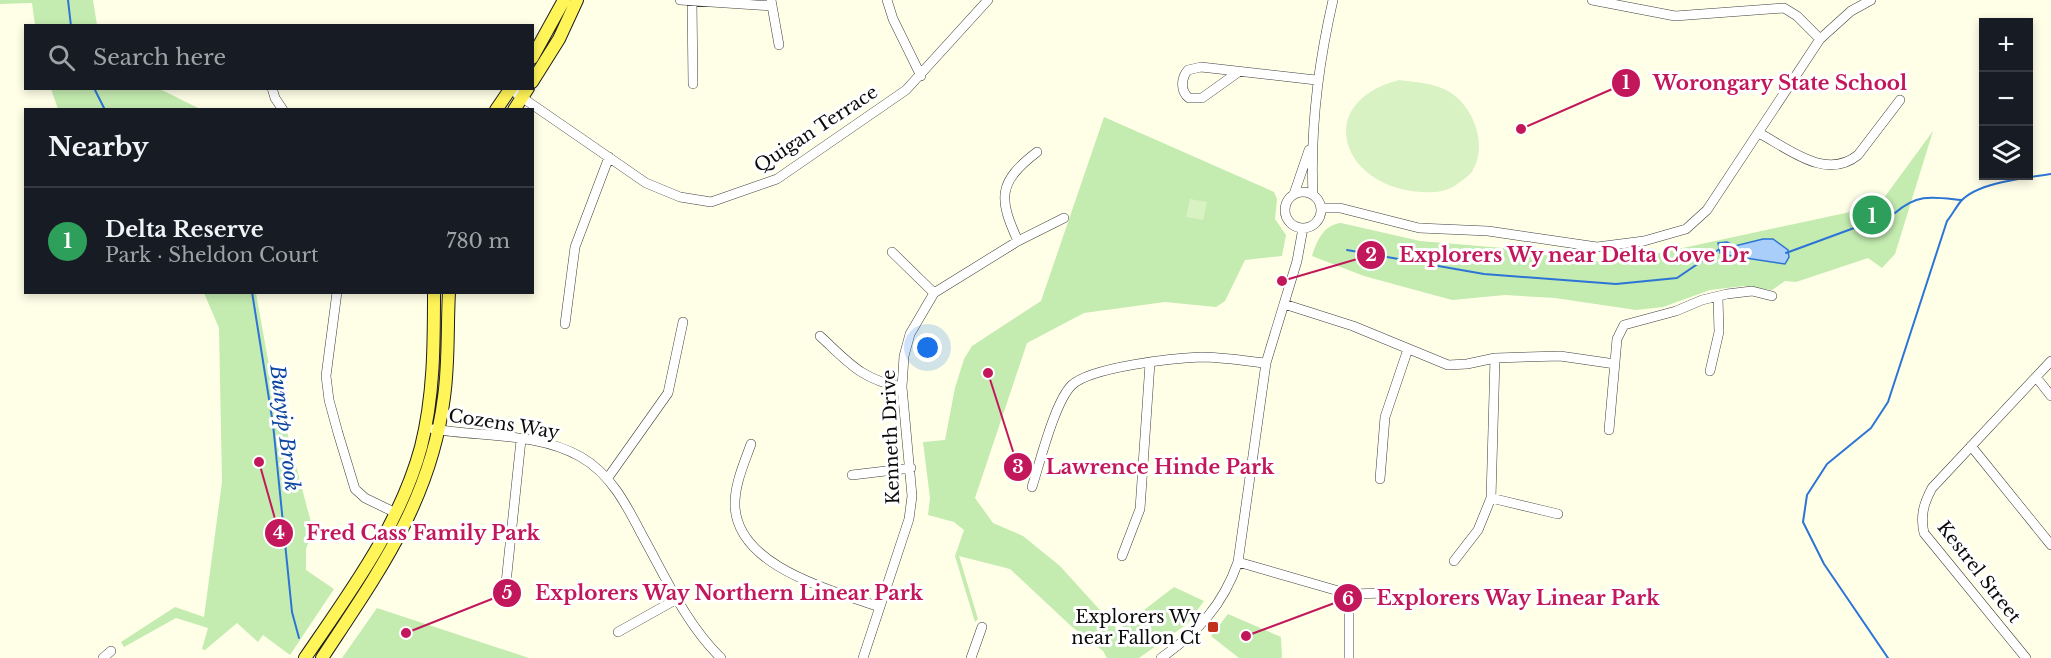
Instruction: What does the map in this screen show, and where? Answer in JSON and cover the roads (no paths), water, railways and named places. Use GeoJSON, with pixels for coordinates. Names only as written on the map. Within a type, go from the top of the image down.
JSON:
{"type":"FeatureCollection","features":[{"type":"Feature","properties":{"kind":"main road"},"geometry":{"type":"LineString","coordinates":[[534,55],[553,24],[564,0]]}},
{"type":"Feature","properties":{"kind":"main road"},"geometry":{"type":"LineString","coordinates":[[534,79],[559,39],[577,0]]}},
{"type":"Feature","properties":{"kind":"main road"},"geometry":{"type":"LineString","coordinates":[[497,108],[510,90]]}},
{"type":"Feature","properties":{"kind":"main road"},"geometry":{"type":"LineString","coordinates":[[515,108],[525,93]]}},
{"type":"Feature","properties":{"kind":"main road"},"geometry":{"type":"LineString","coordinates":[[305,658],[375,552],[396,513],[416,464],[425,428],[432,376],[434,294]]}},
{"type":"Feature","properties":{"kind":"main road"},"geometry":{"type":"LineString","coordinates":[[322,658],[393,550],[421,491],[439,430],[449,353],[449,294]]}},
{"type":"Feature","properties":{"kind":"street"},"geometry":{"type":"LineString","coordinates":[[680,0],[771,3],[779,45]]}},
{"type":"Feature","properties":{"kind":"street"},"geometry":{"type":"LineString","coordinates":[[887,0],[893,19],[921,76]]}},
{"type":"Feature","properties":{"kind":"street","name":"Quigan Terrace"},"geometry":{"type":"LineString","coordinates":[[525,93],[646,183],[680,197],[711,202],[777,179],[906,90],[988,0]]}},
{"type":"Feature","properties":{"kind":"street"},"geometry":{"type":"LineString","coordinates":[[1311,145],[1294,194],[1286,204],[1285,212],[1291,223],[1303,228],[1316,224],[1321,208],[1313,195],[1311,145],[1316,80],[1333,0]]}},
{"type":"Feature","properties":{"kind":"street"},"geometry":{"type":"LineString","coordinates":[[1592,0],[1675,16],[1784,8],[1797,16],[1820,39]]}},
{"type":"Feature","properties":{"kind":"street"},"geometry":{"type":"LineString","coordinates":[[1321,208],[1340,208],[1425,229],[1488,231],[1580,245],[1615,246],[1686,229],[1707,210],[1820,39],[1851,11],[1871,0]]}},
{"type":"Feature","properties":{"kind":"street"},"geometry":{"type":"LineString","coordinates":[[692,2],[693,84]]}},
{"type":"Feature","properties":{"kind":"street"},"geometry":{"type":"LineString","coordinates":[[1237,73],[1202,98],[1190,98],[1183,88],[1185,74],[1194,68],[1316,80]]}},
{"type":"Feature","properties":{"kind":"street"},"geometry":{"type":"LineString","coordinates":[[273,90],[282,108]]}},
{"type":"Feature","properties":{"kind":"street"},"geometry":{"type":"LineString","coordinates":[[1759,133],[1816,164],[1827,166],[1839,164],[1850,161],[1858,155],[1900,100]]}},
{"type":"Feature","properties":{"kind":"street"},"geometry":{"type":"LineString","coordinates":[[1018,241],[1004,205],[1007,187],[1015,169],[1037,152]]}},
{"type":"Feature","properties":{"kind":"street"},"geometry":{"type":"LineString","coordinates":[[565,324],[574,247],[609,157]]}},
{"type":"Feature","properties":{"kind":"street"},"geometry":{"type":"LineString","coordinates":[[1294,194],[1300,192],[1313,195]]}},
{"type":"Feature","properties":{"kind":"street","name":"Kenneth Drive"},"geometry":{"type":"LineString","coordinates":[[863,658],[909,519],[912,496],[911,468],[902,387],[904,356],[910,334],[934,293],[1018,241],[1064,218]]}},
{"type":"Feature","properties":{"kind":"street"},"geometry":{"type":"LineString","coordinates":[[1167,656],[1196,632],[1215,610],[1230,584],[1238,562],[1266,363],[1300,248],[1303,228]]}},
{"type":"Feature","properties":{"kind":"street"},"geometry":{"type":"LineString","coordinates":[[892,252],[934,293]]}},
{"type":"Feature","properties":{"kind":"street"},"geometry":{"type":"LineString","coordinates":[[1609,430],[1617,339],[1624,325],[1676,311],[1702,300],[1752,291],[1772,296]]}},
{"type":"Feature","properties":{"kind":"street"},"geometry":{"type":"LineString","coordinates":[[337,294],[326,376],[335,422],[355,489],[365,498],[396,513]]}},
{"type":"Feature","properties":{"kind":"street"},"geometry":{"type":"LineString","coordinates":[[1710,371],[1719,332],[1718,298]]}},
{"type":"Feature","properties":{"kind":"street"},"geometry":{"type":"LineString","coordinates":[[1284,304],[1353,326],[1448,365],[1467,364],[1495,358],[1560,356],[1615,364]]}},
{"type":"Feature","properties":{"kind":"street"},"geometry":{"type":"LineString","coordinates":[[607,479],[668,393],[683,322]]}},
{"type":"Feature","properties":{"kind":"street"},"geometry":{"type":"LineString","coordinates":[[820,336],[865,376],[879,383],[902,387]]}},
{"type":"Feature","properties":{"kind":"street"},"geometry":{"type":"LineString","coordinates":[[1380,479],[1385,417],[1408,349]]}},
{"type":"Feature","properties":{"kind":"street"},"geometry":{"type":"LineString","coordinates":[[1032,487],[1061,400],[1072,385],[1086,376],[1150,363],[1202,357],[1266,363]]}},
{"type":"Feature","properties":{"kind":"street"},"geometry":{"type":"LineString","coordinates":[[1454,561],[1478,530],[1491,498],[1495,358]]}},
{"type":"Feature","properties":{"kind":"street","name":"Kestrel Street"},"geometry":{"type":"LineString","coordinates":[[2026,658],[1924,533],[1921,520],[1924,504],[1932,488],[2051,361]]}},
{"type":"Feature","properties":{"kind":"street"},"geometry":{"type":"LineString","coordinates":[[1122,556],[1140,509],[1150,363]]}},
{"type":"Feature","properties":{"kind":"street"},"geometry":{"type":"LineString","coordinates":[[2036,377],[2051,396]]}},
{"type":"Feature","properties":{"kind":"street","name":"Cozens Way"},"geometry":{"type":"LineString","coordinates":[[425,428],[521,440],[556,447],[581,457],[620,493],[677,599],[706,643],[721,658]]}},
{"type":"Feature","properties":{"kind":"street"},"geometry":{"type":"LineString","coordinates":[[501,588],[506,583],[521,440]]}},
{"type":"Feature","properties":{"kind":"street"},"geometry":{"type":"LineString","coordinates":[[751,444],[737,486],[735,508],[741,527],[758,550],[778,567],[797,576],[879,607]]}},
{"type":"Feature","properties":{"kind":"street"},"geometry":{"type":"LineString","coordinates":[[1971,446],[2051,545]]}},
{"type":"Feature","properties":{"kind":"street"},"geometry":{"type":"LineString","coordinates":[[852,475],[911,468]]}},
{"type":"Feature","properties":{"kind":"street"},"geometry":{"type":"LineString","coordinates":[[1491,498],[1558,514]]}},
{"type":"Feature","properties":{"kind":"street"},"geometry":{"type":"LineString","coordinates":[[1238,562],[1349,594],[1388,593]]}},
{"type":"Feature","properties":{"kind":"street"},"geometry":{"type":"LineString","coordinates":[[1349,594],[1349,658]]}},
{"type":"Feature","properties":{"kind":"street"},"geometry":{"type":"LineString","coordinates":[[618,632],[677,599]]}},
{"type":"Feature","properties":{"kind":"street"},"geometry":{"type":"LineString","coordinates":[[971,658],[982,627]]}},
{"type":"Feature","properties":{"kind":"street"},"geometry":{"type":"LineString","coordinates":[[103,658],[111,651]]}},
{"type":"Feature","properties":{"kind":"water"},"geometry":{"type":"Polygon","coordinates":[[[1763,239],[1773,239],[1788,250],[1789,257],[1785,264],[1720,253],[1718,243],[1727,242],[1735,246],[1763,239]]]}},
{"type":"Feature","properties":{"kind":"waterway","name":"Bunyip Brook"},"geometry":{"type":"LineString","coordinates":[[68,0],[71,24]]}},
{"type":"Feature","properties":{"kind":"waterway","name":"Bunyip Brook"},"geometry":{"type":"LineString","coordinates":[[95,90],[104,108]]}},
{"type":"Feature","properties":{"kind":"waterway"},"geometry":{"type":"LineString","coordinates":[[1888,658],[1824,564],[1803,522],[1807,495],[1827,464],[1871,428],[1888,402],[1947,221],[1959,203],[1979,189],[1990,185],[2051,174]]}},
{"type":"Feature","properties":{"kind":"waterway"},"geometry":{"type":"LineString","coordinates":[[1786,253],[1895,213],[1919,199],[1961,200]]}},
{"type":"Feature","properties":{"kind":"waterway"},"geometry":{"type":"LineString","coordinates":[[1347,250],[1484,274],[1616,284],[1677,278],[1721,248]]}},
{"type":"Feature","properties":{"kind":"waterway","name":"Bunyip Brook"},"geometry":{"type":"LineString","coordinates":[[252,294],[273,424],[292,612],[299,638]]}},
{"type":"Feature","properties":{"kind":"place","name":"Worongary State School"},"geometry":{"type":"Point","coordinates":[1521,129]}},
{"type":"Feature","properties":{"kind":"place","name":"Delta Reserve"},"geometry":{"type":"Point","coordinates":[1872,215]}},
{"type":"Feature","properties":{"kind":"place","name":"Explorers Wy near Delta Cove Dr"},"geometry":{"type":"Point","coordinates":[1282,281]}},
{"type":"Feature","properties":{"kind":"place","name":"Lawrence Hinde Park"},"geometry":{"type":"Point","coordinates":[988,373]}},
{"type":"Feature","properties":{"kind":"place","name":"Fred Cass Family Park"},"geometry":{"type":"Point","coordinates":[259,462]}},
{"type":"Feature","properties":{"kind":"place","name":"Explorers Wy near Fallon Ct"},"geometry":{"type":"Point","coordinates":[1213,627]}},
{"type":"Feature","properties":{"kind":"place","name":"Explorers Way Northern Linear Park"},"geometry":{"type":"Point","coordinates":[406,633]}},
{"type":"Feature","properties":{"kind":"place","name":"Explorers Way Linear Park"},"geometry":{"type":"Point","coordinates":[1246,636]}}]}
